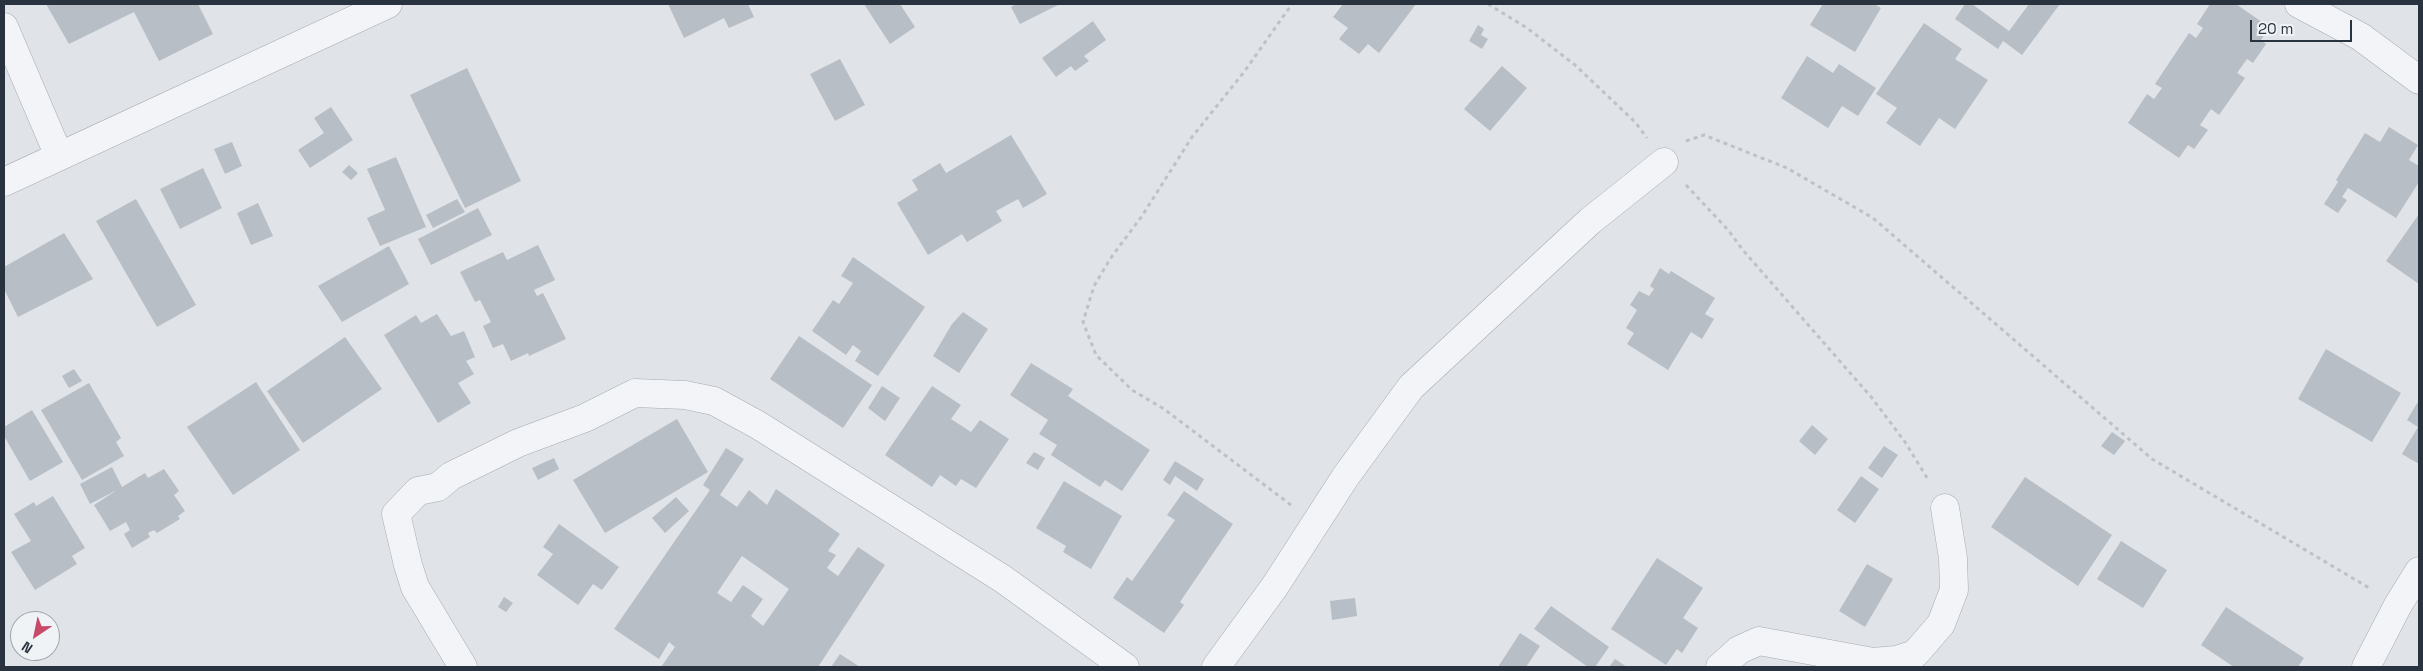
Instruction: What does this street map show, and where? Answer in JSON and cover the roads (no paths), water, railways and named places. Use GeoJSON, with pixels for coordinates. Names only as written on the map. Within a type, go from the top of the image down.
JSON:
{"type":"FeatureCollection","features":[{"type":"Feature","properties":{"kind":"street"},"geometry":{"type":"LineString","coordinates":[[4,182],[388,4]]}},
{"type":"Feature","properties":{"kind":"street"},"geometry":{"type":"LineString","coordinates":[[2299,4],[2361,37],[2419,80]]}},
{"type":"Feature","properties":{"kind":"street"},"geometry":{"type":"LineString","coordinates":[[4,27],[58,156]]}},
{"type":"Feature","properties":{"kind":"street"},"geometry":{"type":"LineString","coordinates":[[1216,667],[1275,586],[1346,476],[1411,387],[1590,221],[1664,162]]}},
{"type":"Feature","properties":{"kind":"street"},"geometry":{"type":"LineString","coordinates":[[463,667],[416,587],[408,565],[396,514],[418,491],[438,487],[451,476],[518,444],[585,418],[635,393],[685,395],[714,401],[758,425],[1003,579],[1125,667]]}},
{"type":"Feature","properties":{"kind":"street"},"geometry":{"type":"LineString","coordinates":[[1720,667],[1739,650],[1759,641],[1872,662],[1896,660],[1915,654],[1942,624],[1954,590],[1953,558],[1945,508]]}},
{"type":"Feature","properties":{"kind":"street"},"geometry":{"type":"LineString","coordinates":[[2366,667],[2398,605],[2419,571]]}}]}
